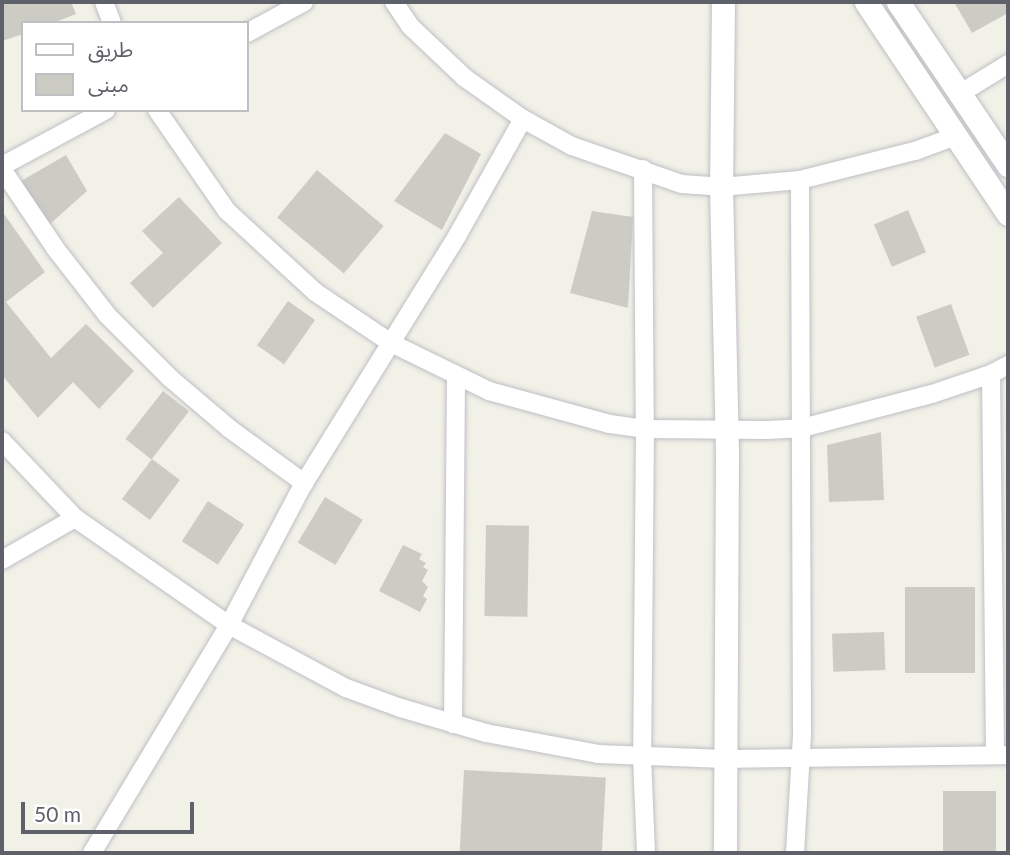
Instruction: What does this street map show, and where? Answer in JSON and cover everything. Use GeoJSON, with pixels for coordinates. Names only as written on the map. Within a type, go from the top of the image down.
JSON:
{"type":"FeatureCollection","features":[{"type":"Feature","properties":{"kind":"street"},"geometry":{"type":"LineString","coordinates":[[104,2],[111,21]]}},
{"type":"Feature","properties":{"kind":"street"},"geometry":{"type":"LineString","coordinates":[[248,32],[304,2]]}},
{"type":"Feature","properties":{"kind":"street"},"geometry":{"type":"LineString","coordinates":[[394,2],[410,26],[466,78],[523,119],[572,146],[682,184],[722,187],[800,180],[915,150],[956,136]]}},
{"type":"Feature","properties":{"kind":"street"},"geometry":{"type":"LineString","coordinates":[[723,2],[725,853]]}},
{"type":"Feature","properties":{"kind":"street"},"geometry":{"type":"LineString","coordinates":[[866,2],[1008,214]]}},
{"type":"Feature","properties":{"kind":"street"},"geometry":{"type":"LineString","coordinates":[[898,2],[1008,165]]}},
{"type":"Feature","properties":{"kind":"street"},"geometry":{"type":"LineString","coordinates":[[961,93],[1008,64]]}},
{"type":"Feature","properties":{"kind":"street"},"geometry":{"type":"LineString","coordinates":[[102,112],[2,167],[55,248],[108,316],[180,386],[230,429],[304,482]]}},
{"type":"Feature","properties":{"kind":"street"},"geometry":{"type":"LineString","coordinates":[[158,112],[227,211],[315,292],[391,343],[456,378],[537,406],[610,424],[645,429],[726,432],[802,428],[932,394],[991,374],[1008,365]]}},
{"type":"Feature","properties":{"kind":"street"},"geometry":{"type":"LineString","coordinates":[[92,853],[229,625],[304,482],[391,343],[523,119]]}},
{"type":"Feature","properties":{"kind":"street"},"geometry":{"type":"LineString","coordinates":[[643,169],[645,429],[642,757],[646,853]]}},
{"type":"Feature","properties":{"kind":"street"},"geometry":{"type":"LineString","coordinates":[[795,853],[800,758],[800,180]]}},
{"type":"Feature","properties":{"kind":"street"},"geometry":{"type":"LineString","coordinates":[[2,442],[75,518],[229,625],[346,688],[453,724],[539,745],[642,757],[724,759],[1001,755],[1001,559],[991,374]]}},
{"type":"Feature","properties":{"kind":"street"},"geometry":{"type":"LineString","coordinates":[[453,724],[456,378]]}},
{"type":"Feature","properties":{"kind":"street"},"geometry":{"type":"LineString","coordinates":[[2,560],[75,518]]}},
{"type":"Feature","properties":{"kind":"building"},"geometry":{"type":"Polygon","coordinates":[[[12,2],[71,2],[76,14],[58,21],[21,21],[21,35],[2,41],[2,5],[12,2]]]}},
{"type":"Feature","properties":{"kind":"building"},"geometry":{"type":"Polygon","coordinates":[[[954,2],[1008,2],[1008,13],[972,33],[954,2]]]}},
{"type":"Feature","properties":{"kind":"building"},"geometry":{"type":"Polygon","coordinates":[[[445,133],[481,154],[442,230],[394,201],[445,133]]]}},
{"type":"Feature","properties":{"kind":"building"},"geometry":{"type":"Polygon","coordinates":[[[66,155],[87,191],[50,224],[21,181],[66,155]]]}},
{"type":"Feature","properties":{"kind":"building"},"geometry":{"type":"Polygon","coordinates":[[[317,170],[384,226],[344,273],[277,217],[317,170]]]}},
{"type":"Feature","properties":{"kind":"building"},"geometry":{"type":"Polygon","coordinates":[[[179,197],[222,243],[153,308],[130,283],[163,253],[142,231],[179,197]]]}},
{"type":"Feature","properties":{"kind":"building"},"geometry":{"type":"Polygon","coordinates":[[[908,210],[926,252],[892,267],[874,224],[908,210]]]}},
{"type":"Feature","properties":{"kind":"building"},"geometry":{"type":"Polygon","coordinates":[[[592,211],[633,217],[628,308],[570,293],[592,211]]]}},
{"type":"Feature","properties":{"kind":"building"},"geometry":{"type":"Polygon","coordinates":[[[4,214],[45,272],[6,302],[51,358],[86,324],[134,371],[99,409],[73,382],[38,418],[2,375],[4,214]]]}},
{"type":"Feature","properties":{"kind":"building"},"geometry":{"type":"Polygon","coordinates":[[[288,301],[315,320],[284,364],[257,345],[288,301]]]}},
{"type":"Feature","properties":{"kind":"building"},"geometry":{"type":"Polygon","coordinates":[[[951,304],[969,355],[935,367],[916,317],[951,304]]]}},
{"type":"Feature","properties":{"kind":"building"},"geometry":{"type":"Polygon","coordinates":[[[163,391],[189,411],[151,459],[125,439],[163,391]]]}},
{"type":"Feature","properties":{"kind":"building"},"geometry":{"type":"Polygon","coordinates":[[[881,432],[884,500],[829,502],[827,445],[881,432]]]}},
{"type":"Feature","properties":{"kind":"building"},"geometry":{"type":"Polygon","coordinates":[[[152,459],[180,480],[150,520],[122,499],[152,459]]]}},
{"type":"Feature","properties":{"kind":"building"},"geometry":{"type":"Polygon","coordinates":[[[325,497],[363,520],[335,565],[298,542],[325,497]]]}},
{"type":"Feature","properties":{"kind":"building"},"geometry":{"type":"Polygon","coordinates":[[[208,501],[244,524],[218,565],[182,541],[208,501]]]}},
{"type":"Feature","properties":{"kind":"building"},"geometry":{"type":"Polygon","coordinates":[[[486,525],[529,526],[527,617],[484,616],[486,525]]]}},
{"type":"Feature","properties":{"kind":"building"},"geometry":{"type":"Polygon","coordinates":[[[403,545],[422,554],[419,559],[426,563],[423,567],[428,570],[422,581],[428,587],[423,596],[427,599],[420,612],[379,591],[403,545]]]}},
{"type":"Feature","properties":{"kind":"building"},"geometry":{"type":"Polygon","coordinates":[[[905,587],[975,587],[975,673],[905,673],[905,587]]]}},
{"type":"Feature","properties":{"kind":"building"},"geometry":{"type":"Polygon","coordinates":[[[884,632],[885,670],[833,672],[832,634],[884,632]]]}},
{"type":"Feature","properties":{"kind":"building"},"geometry":{"type":"Polygon","coordinates":[[[464,770],[606,777],[602,853],[460,853],[464,770]]]}},
{"type":"Feature","properties":{"kind":"building"},"geometry":{"type":"Polygon","coordinates":[[[943,791],[996,791],[996,853],[943,853],[943,791]]]}}]}
